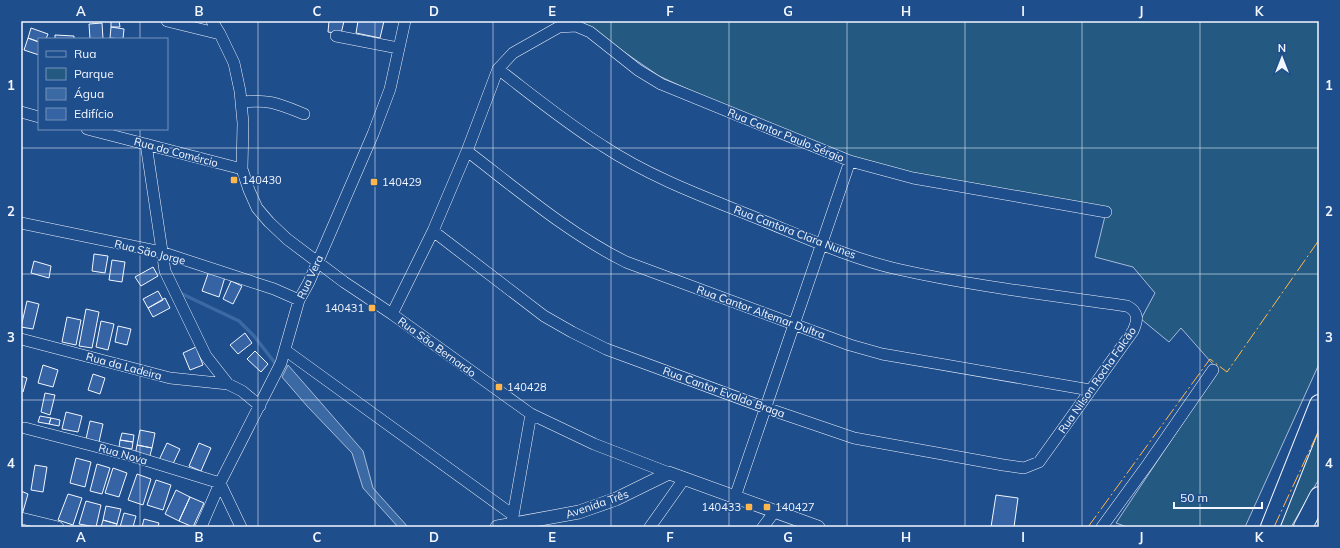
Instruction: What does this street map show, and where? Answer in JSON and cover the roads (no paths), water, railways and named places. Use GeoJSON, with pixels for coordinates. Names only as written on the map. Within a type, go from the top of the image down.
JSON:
{"type":"FeatureCollection","features":[{"type":"Feature","properties":{"kind":"highway"},"geometry":{"type":"LineString","coordinates":[[1270,527],[1319,404]]}},
{"type":"Feature","properties":{"kind":"highway"},"geometry":{"type":"LineString","coordinates":[[1302,527],[1319,496]]}},
{"type":"Feature","properties":{"kind":"street"},"geometry":{"type":"LineString","coordinates":[[167,21],[220,34]]}},
{"type":"Feature","properties":{"kind":"street","name":"Rua São Bernardo"},"geometry":{"type":"LineString","coordinates":[[212,21],[234,63],[242,102],[242,169],[249,190],[257,208],[287,239],[317,260],[344,282],[392,314],[531,414],[594,444],[684,479],[818,527]]}},
{"type":"Feature","properties":{"kind":"street","name":"Rua Vera"},"geometry":{"type":"LineString","coordinates":[[201,527],[220,483],[260,406],[285,350],[299,300],[309,282],[317,260],[382,111],[390,89],[405,21]]}},
{"type":"Feature","properties":{"kind":"street","name":"Rua Cantor Paulo Sérgio"},"geometry":{"type":"LineString","coordinates":[[498,69],[513,53],[559,27],[576,26],[590,32],[638,70],[661,84],[850,161],[912,178],[1106,212]]}},
{"type":"Feature","properties":{"kind":"street"},"geometry":{"type":"LineString","coordinates":[[336,36],[398,48]]}},
{"type":"Feature","properties":{"kind":"street"},"geometry":{"type":"LineString","coordinates":[[392,314],[433,231],[467,151],[498,69]]}},
{"type":"Feature","properties":{"kind":"street","name":"Rua Cantora Clara Nunes"},"geometry":{"type":"LineString","coordinates":[[498,69],[581,132],[604,147],[642,168],[690,191],[822,244],[895,268],[941,278],[1127,306]]}},
{"type":"Feature","properties":{"kind":"street"},"geometry":{"type":"LineString","coordinates":[[242,102],[262,100],[274,102],[304,114]]}},
{"type":"Feature","properties":{"kind":"street"},"geometry":{"type":"LineString","coordinates":[[21,112],[38,117]]}},
{"type":"Feature","properties":{"kind":"street","name":"Rua do Comércio"},"geometry":{"type":"LineString","coordinates":[[91,130],[242,169]]}},
{"type":"Feature","properties":{"kind":"street"},"geometry":{"type":"LineString","coordinates":[[146,144],[165,271],[206,356],[228,384],[242,391],[260,406]]}},
{"type":"Feature","properties":{"kind":"street","name":"Rua Cantor Altemar Dultra"},"geometry":{"type":"LineString","coordinates":[[467,151],[557,221],[604,251],[626,262],[794,325],[850,345],[882,354],[1090,390]]}},
{"type":"Feature","properties":{"kind":"street"},"geometry":{"type":"LineString","coordinates":[[735,497],[850,161]]}},
{"type":"Feature","properties":{"kind":"street","name":"Rua São Jorge"},"geometry":{"type":"LineString","coordinates":[[21,223],[161,252],[274,289],[299,300]]}},
{"type":"Feature","properties":{"kind":"street","name":"Rua Cantor Evaldo Braga"},"geometry":{"type":"LineString","coordinates":[[433,231],[544,316],[572,332],[606,349],[766,408],[854,438],[1003,465],[1024,468],[1033,466],[1045,455]]}},
{"type":"Feature","properties":{"kind":"street","name":"Rua Nilson Rocha Falcão"},"geometry":{"type":"LineString","coordinates":[[1045,455],[1135,327],[1136,316],[1134,309],[1127,306]]}},
{"type":"Feature","properties":{"kind":"street","name":"Rua da Ladeira"},"geometry":{"type":"LineString","coordinates":[[21,339],[170,378],[228,384]]}},
{"type":"Feature","properties":{"kind":"street"},"geometry":{"type":"LineString","coordinates":[[285,350],[512,522],[531,414]]}},
{"type":"Feature","properties":{"kind":"street"},"geometry":{"type":"LineString","coordinates":[[1102,527],[1213,370]]}},
{"type":"Feature","properties":{"kind":"street","name":"Rua Nova"},"geometry":{"type":"LineString","coordinates":[[24,428],[129,455],[220,483]]}},
{"type":"Feature","properties":{"kind":"street","name":"Avenida Três"},"geometry":{"type":"LineString","coordinates":[[497,527],[512,522],[539,521],[579,512],[616,499],[669,473]]}},
{"type":"Feature","properties":{"kind":"street"},"geometry":{"type":"LineString","coordinates":[[650,527],[684,479]]}},
{"type":"Feature","properties":{"kind":"street"},"geometry":{"type":"LineString","coordinates":[[220,483],[241,527]]}},
{"type":"Feature","properties":{"kind":"street"},"geometry":{"type":"LineString","coordinates":[[763,527],[775,511]]}},
{"type":"Feature","properties":{"kind":"street"},"geometry":{"type":"LineString","coordinates":[[21,518],[58,527]]}},
{"type":"Feature","properties":{"kind":"water"},"geometry":{"type":"Polygon","coordinates":[[[288,365],[363,451],[373,488],[408,527],[398,527],[363,488],[352,453],[307,406],[282,377],[288,365]]]}},
{"type":"Feature","properties":{"kind":"waterway"},"geometry":{"type":"LineString","coordinates":[[178,292],[239,321],[254,336],[275,363]]}},
{"type":"Feature","properties":{"kind":"place","name":"140430"},"geometry":{"type":"Point","coordinates":[234,180]}},
{"type":"Feature","properties":{"kind":"place","name":"140429"},"geometry":{"type":"Point","coordinates":[374,182]}},
{"type":"Feature","properties":{"kind":"place","name":"140431"},"geometry":{"type":"Point","coordinates":[372,308]}},
{"type":"Feature","properties":{"kind":"place","name":"140428"},"geometry":{"type":"Point","coordinates":[499,387]}},
{"type":"Feature","properties":{"kind":"place","name":"140433"},"geometry":{"type":"Point","coordinates":[749,507]}},
{"type":"Feature","properties":{"kind":"place","name":"140427"},"geometry":{"type":"Point","coordinates":[767,507]}}]}
